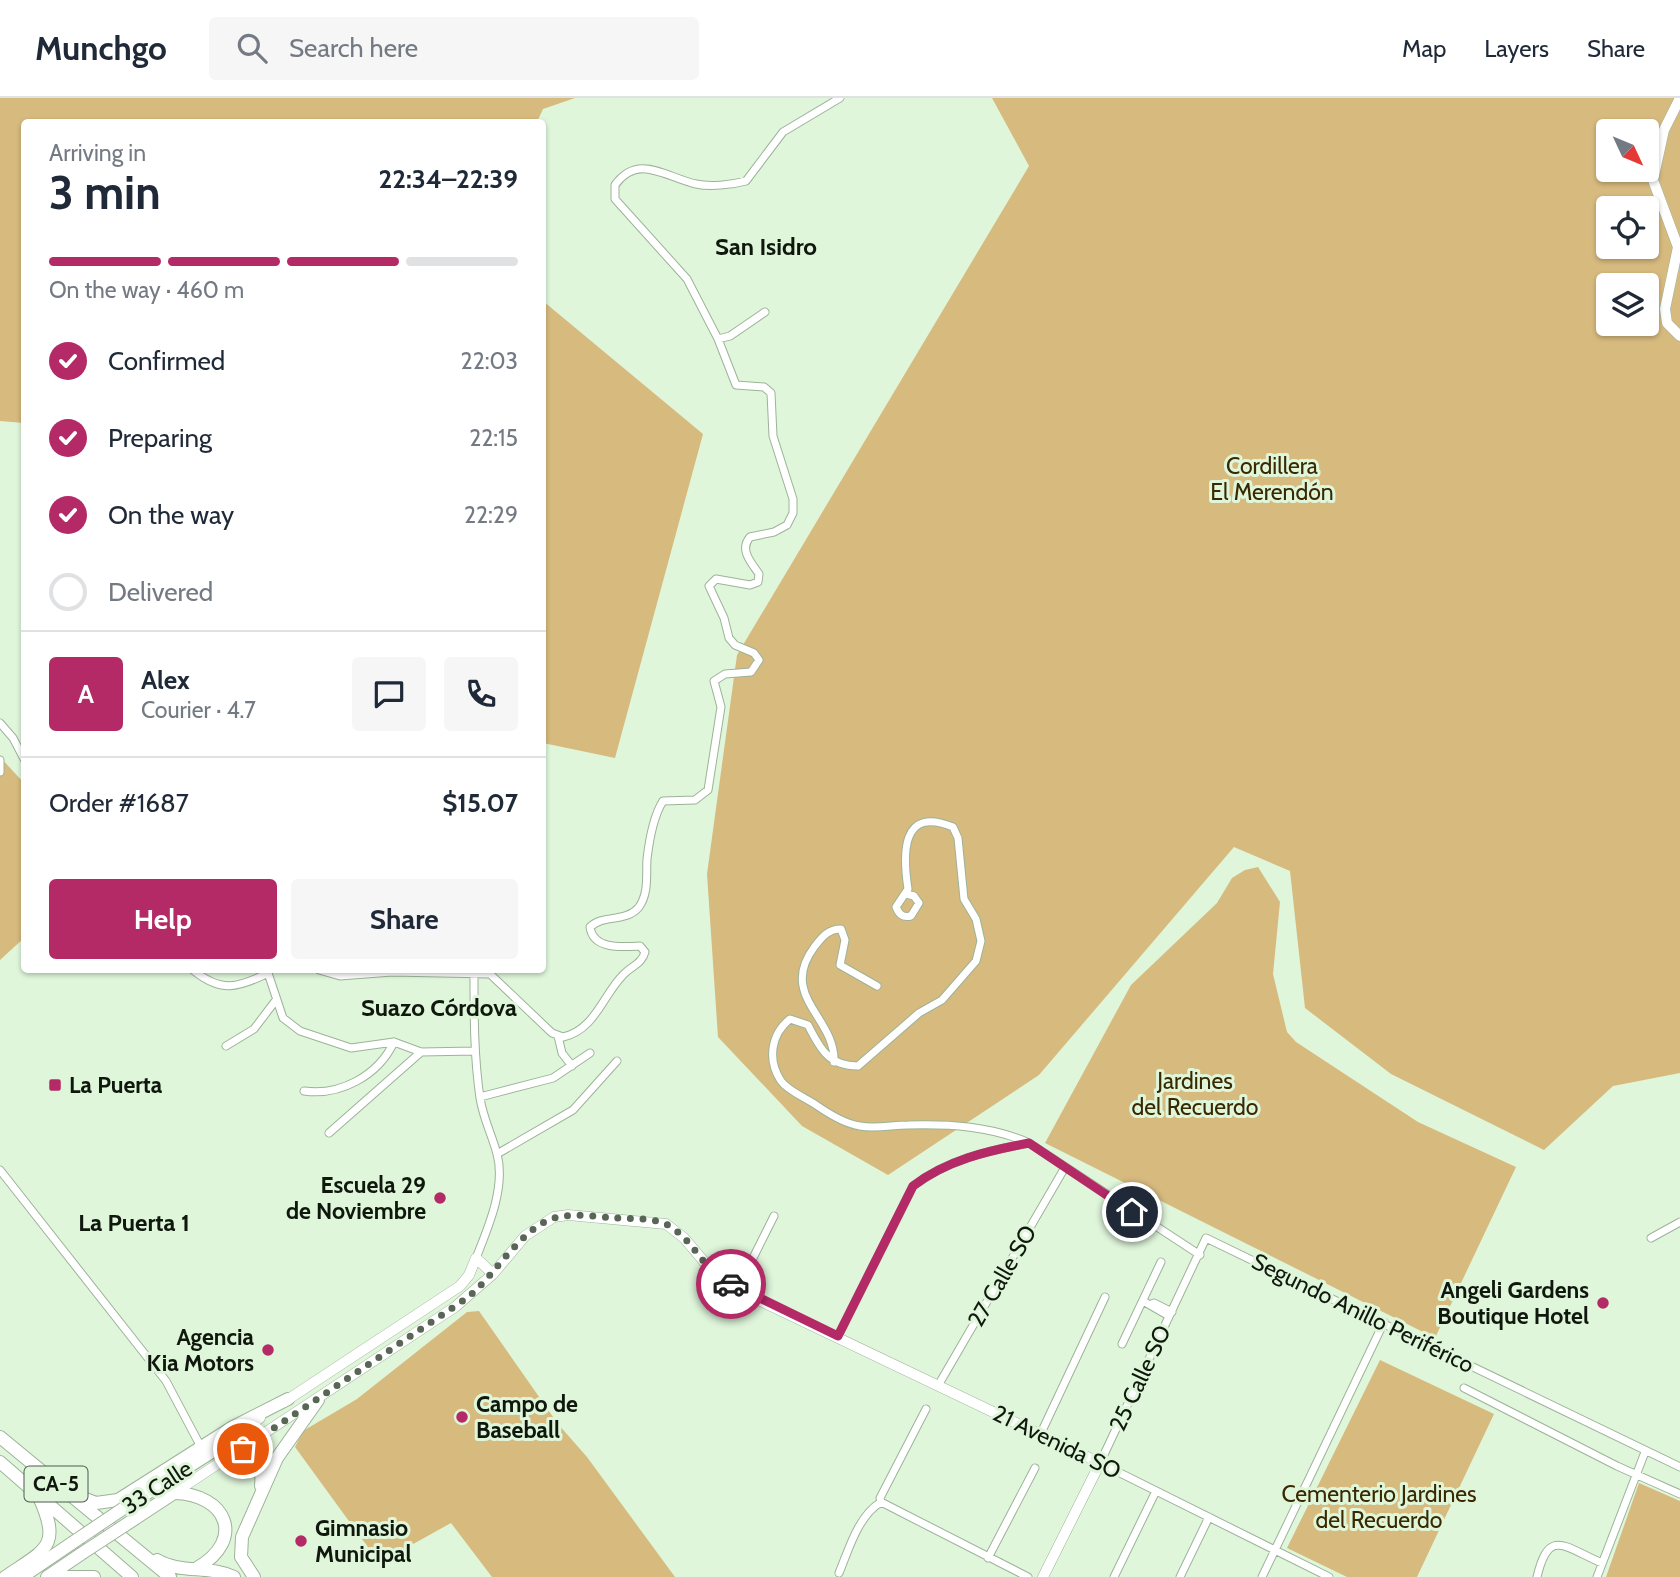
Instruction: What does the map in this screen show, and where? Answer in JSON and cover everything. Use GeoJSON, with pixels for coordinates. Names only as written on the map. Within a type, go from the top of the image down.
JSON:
{"type":"FeatureCollection","features":[{"type":"Feature","properties":{"kind":"main road"},"geometry":{"type":"LineString","coordinates":[[63,1490],[92,1502],[113,1502],[201,1447],[288,1399]]}},
{"type":"Feature","properties":{"kind":"main road"},"geometry":{"type":"LineString","coordinates":[[254,1577],[243,1562],[241,1543],[286,1443],[318,1400]]}},
{"type":"Feature","properties":{"kind":"main road","name":"CA-5"},"geometry":{"type":"LineString","coordinates":[[0,1437],[170,1577]]}},
{"type":"Feature","properties":{"kind":"main road"},"geometry":{"type":"LineString","coordinates":[[220,1446],[243,1449],[256,1456],[261,1465],[261,1494],[237,1532],[233,1545],[233,1559],[243,1577]]}},
{"type":"Feature","properties":{"kind":"main road","name":"33 Calle"},"geometry":{"type":"LineString","coordinates":[[22,1577],[220,1446]]}},
{"type":"Feature","properties":{"kind":"main road","name":"CA-5"},"geometry":{"type":"LineString","coordinates":[[0,1462],[132,1577]]}},
{"type":"Feature","properties":{"kind":"main road"},"geometry":{"type":"LineString","coordinates":[[5,1577],[37,1555],[49,1539],[50,1522],[37,1493]]}},
{"type":"Feature","properties":{"kind":"main road"},"geometry":{"type":"LineString","coordinates":[[174,1493],[204,1497],[222,1517],[225,1527],[222,1544],[212,1558],[197,1568]]}},
{"type":"Feature","properties":{"kind":"main road","name":"33 Calle"},"geometry":{"type":"LineString","coordinates":[[47,1577],[174,1493]]}},
{"type":"Feature","properties":{"kind":"main road"},"geometry":{"type":"LineString","coordinates":[[113,1528],[163,1564],[219,1571],[234,1577]]}},
{"type":"Feature","properties":{"kind":"main road"},"geometry":{"type":"LineString","coordinates":[[64,1577],[94,1577]]}},
{"type":"Feature","properties":{"kind":"street"},"geometry":{"type":"LineString","coordinates":[[558,1036],[570,1035],[595,1016],[622,975],[644,957],[645,952],[640,946],[613,947],[603,943],[592,936],[590,927],[596,922],[628,916],[642,902],[647,882],[647,858],[660,805],[667,800],[698,799],[710,784],[721,707],[714,681],[725,674],[746,675],[759,663],[754,653],[735,645],[729,638],[719,605],[710,591],[710,582],[716,579],[756,584],[759,574],[746,553],[748,539],[781,529],[793,513],[791,490],[773,436],[771,393],[764,387],[743,388],[736,385],[718,339],[687,279],[615,199],[615,185],[631,169],[643,168],[699,184],[746,181],[783,132],[840,98]]}},
{"type":"Feature","properties":{"kind":"street"},"geometry":{"type":"LineString","coordinates":[[1680,98],[1664,130],[1653,180],[1678,247],[1665,309],[1667,323],[1680,336]]}},
{"type":"Feature","properties":{"kind":"street"},"geometry":{"type":"LineString","coordinates":[[718,339],[730,336],[765,312]]}},
{"type":"Feature","properties":{"kind":"street"},"geometry":{"type":"LineString","coordinates":[[0,723],[13,738],[21,754]]}},
{"type":"Feature","properties":{"kind":"street"},"geometry":{"type":"LineString","coordinates":[[0,760],[0,772]]}},
{"type":"Feature","properties":{"kind":"street"},"geometry":{"type":"LineString","coordinates":[[906,894],[903,855],[908,836],[917,827],[927,823],[941,822],[953,827],[958,838],[964,899],[976,919],[981,941],[976,961],[942,1000],[919,1013],[858,1066],[834,1062],[823,1054],[808,1025],[800,1020],[790,1019],[781,1026],[773,1042],[774,1065],[782,1083],[831,1115],[859,1126],[932,1124],[993,1129],[1010,1135],[1029,1143],[1064,1169],[1200,1255]]}},
{"type":"Feature","properties":{"kind":"street"},"geometry":{"type":"LineString","coordinates":[[834,1062],[832,1042],[806,1000],[801,985],[803,967],[811,951],[823,935],[841,929],[845,940],[840,965],[877,986]]}},
{"type":"Feature","properties":{"kind":"street"},"geometry":{"type":"LineString","coordinates":[[197,973],[218,985],[242,986],[264,973]]}},
{"type":"Feature","properties":{"kind":"street"},"geometry":{"type":"LineString","coordinates":[[268,973],[283,1018],[300,1031],[351,1048],[394,1042],[421,1052],[475,1051]]}},
{"type":"Feature","properties":{"kind":"street"},"geometry":{"type":"LineString","coordinates":[[330,973],[340,976],[379,973]]}},
{"type":"Feature","properties":{"kind":"street"},"geometry":{"type":"LineString","coordinates":[[419,973],[485,973],[497,979],[558,1036],[562,1053],[572,1066]]}},
{"type":"Feature","properties":{"kind":"street"},"geometry":{"type":"LineString","coordinates":[[432,1304],[440,1316],[493,1274],[476,1258],[494,1204],[499,1174],[497,1154],[480,1097],[475,1051],[474,975]]}},
{"type":"Feature","properties":{"kind":"street"},"geometry":{"type":"LineString","coordinates":[[226,1046],[254,1029],[276,1000]]}},
{"type":"Feature","properties":{"kind":"street"},"geometry":{"type":"LineString","coordinates":[[304,1091],[335,1090],[358,1082],[394,1042]]}},
{"type":"Feature","properties":{"kind":"street"},"geometry":{"type":"LineString","coordinates":[[329,1133],[421,1052]]}},
{"type":"Feature","properties":{"kind":"street"},"geometry":{"type":"LineString","coordinates":[[480,1097],[541,1083],[590,1053]]}},
{"type":"Feature","properties":{"kind":"street"},"geometry":{"type":"LineString","coordinates":[[497,1154],[573,1110],[617,1061]]}},
{"type":"Feature","properties":{"kind":"street"},"geometry":{"type":"LineString","coordinates":[[838,1336],[913,1186],[969,1156],[1029,1143]]}},
{"type":"Feature","properties":{"kind":"street","name":"27 Calle SO"},"geometry":{"type":"LineString","coordinates":[[939,1384],[1064,1169]]}},
{"type":"Feature","properties":{"kind":"street"},"geometry":{"type":"LineString","coordinates":[[0,1170],[166,1381],[201,1447]]}},
{"type":"Feature","properties":{"kind":"street","name":"21 Avenida SO"},"geometry":{"type":"LineString","coordinates":[[493,1274],[538,1226],[554,1217],[568,1215],[666,1224],[684,1238],[718,1278],[1041,1433],[1275,1550]]}},
{"type":"Feature","properties":{"kind":"street"},"geometry":{"type":"LineString","coordinates":[[738,1288],[774,1216]]}},
{"type":"Feature","properties":{"kind":"street"},"geometry":{"type":"LineString","coordinates":[[1651,1238],[1680,1222]]}},
{"type":"Feature","properties":{"kind":"street","name":"Segundo Anillo Periférico"},"geometry":{"type":"LineString","coordinates":[[1200,1255],[1206,1238],[1680,1467]]}},
{"type":"Feature","properties":{"kind":"street","name":"25 Calle SO"},"geometry":{"type":"LineString","coordinates":[[1043,1577],[1200,1255]]}},
{"type":"Feature","properties":{"kind":"street","name":"33 Calle"},"geometry":{"type":"LineString","coordinates":[[220,1446],[460,1286],[469,1275],[476,1258]]}},
{"type":"Feature","properties":{"kind":"street"},"geometry":{"type":"LineString","coordinates":[[1122,1344],[1146,1303],[1161,1262]]}},
{"type":"Feature","properties":{"kind":"street"},"geometry":{"type":"LineString","coordinates":[[1041,1433],[1105,1297]]}},
{"type":"Feature","properties":{"kind":"street"},"geometry":{"type":"LineString","coordinates":[[1146,1303],[1154,1303],[1170,1314]]}},
{"type":"Feature","properties":{"kind":"street","name":"33 Calle"},"geometry":{"type":"LineString","coordinates":[[174,1493],[318,1400],[440,1316]]}},
{"type":"Feature","properties":{"kind":"street"},"geometry":{"type":"LineString","coordinates":[[1262,1577],[1384,1322]]}},
{"type":"Feature","properties":{"kind":"street"},"geometry":{"type":"LineString","coordinates":[[332,1369],[342,1384]]}},
{"type":"Feature","properties":{"kind":"street","name":"Segundo Anillo Periférico"},"geometry":{"type":"LineString","coordinates":[[1464,1388],[1634,1474],[1680,1494]]}},
{"type":"Feature","properties":{"kind":"street"},"geometry":{"type":"LineString","coordinates":[[926,1409],[880,1498],[883,1503],[1028,1577]]}},
{"type":"Feature","properties":{"kind":"street"},"geometry":{"type":"LineString","coordinates":[[1597,1577],[1634,1474],[1645,1452]]}},
{"type":"Feature","properties":{"kind":"street"},"geometry":{"type":"LineString","coordinates":[[988,1558],[1035,1468]]}},
{"type":"Feature","properties":{"kind":"street"},"geometry":{"type":"LineString","coordinates":[[1114,1577],[1156,1491]]}},
{"type":"Feature","properties":{"kind":"street"},"geometry":{"type":"LineString","coordinates":[[839,1573],[854,1537],[868,1514],[883,1503]]}},
{"type":"Feature","properties":{"kind":"street"},"geometry":{"type":"LineString","coordinates":[[1180,1577],[1209,1517]]}},
{"type":"Feature","properties":{"kind":"street"},"geometry":{"type":"LineString","coordinates":[[1537,1577],[1543,1553],[1548,1546],[1556,1544],[1602,1563]]}},
{"type":"Feature","properties":{"kind":"street"},"geometry":{"type":"LineString","coordinates":[[1275,1550],[1329,1577]]}},
{"type":"Feature","properties":{"kind":"green space"},"geometry":{"type":"Polygon","coordinates":[[[0,98],[575,98],[543,109],[538,119],[21,119],[21,423],[0,421],[0,98]]]}},
{"type":"Feature","properties":{"kind":"green space","name":"Cordillera El Merendón"},"geometry":{"type":"Polygon","coordinates":[[[992,98],[1680,98],[1680,1073],[1613,1086],[1544,1150],[1391,1074],[1305,1008],[1290,871],[1234,847],[1039,1075],[888,1175],[802,1126],[718,1037],[707,874],[737,655],[1029,166],[992,98]]]}},
{"type":"Feature","properties":{"kind":"green space"},"geometry":{"type":"Polygon","coordinates":[[[546,303],[703,434],[615,758],[546,744],[546,303]]]}},
{"type":"Feature","properties":{"kind":"green space"},"geometry":{"type":"Polygon","coordinates":[[[0,757],[21,780],[21,941],[0,960],[0,757]]]}},
{"type":"Feature","properties":{"kind":"green space","name":"Jardines del Recuerdo"},"geometry":{"type":"Polygon","coordinates":[[[1258,867],[1280,902],[1273,974],[1287,1032],[1296,1042],[1418,1122],[1516,1167],[1435,1338],[1045,1143],[1131,985],[1217,903],[1232,878],[1245,870],[1258,867]]]}},
{"type":"Feature","properties":{"kind":"green space"},"geometry":{"type":"Polygon","coordinates":[[[479,1311],[558,1424],[587,1457],[675,1577],[492,1577],[451,1523],[388,1558],[370,1550],[295,1447],[303,1431],[357,1399],[467,1312],[479,1311]]]}},
{"type":"Feature","properties":{"kind":"green space","name":"Cementerio Jardines del Recuerdo"},"geometry":{"type":"Polygon","coordinates":[[[1380,1360],[1494,1414],[1417,1577],[1347,1577],[1287,1548],[1380,1360]]]}},
{"type":"Feature","properties":{"kind":"green space"},"geometry":{"type":"Polygon","coordinates":[[[1639,1483],[1680,1501],[1680,1577],[1606,1577],[1639,1483]]]}},
{"type":"Feature","properties":{"kind":"way so far"},"geometry":{"type":"LineString","coordinates":[[243,1449],[467,1298],[493,1274],[525,1236],[554,1217],[585,1216],[658,1221],[666,1224],[684,1238],[718,1278],[731,1284]]}},
{"type":"Feature","properties":{"kind":"place","name":"La Puerta"},"geometry":{"type":"Point","coordinates":[55,1085]}},
{"type":"Feature","properties":{"kind":"place","name":"Escuela 29 de Noviembre"},"geometry":{"type":"Point","coordinates":[440,1198]}},
{"type":"Feature","properties":{"kind":"place","name":"Angeli Gardens Boutique Hotel"},"geometry":{"type":"Point","coordinates":[1603,1303]}},
{"type":"Feature","properties":{"kind":"place","name":"Agencia Kia Motors"},"geometry":{"type":"Point","coordinates":[268,1350]}},
{"type":"Feature","properties":{"kind":"place","name":"Campo de Baseball"},"geometry":{"type":"Point","coordinates":[462,1417]}},
{"type":"Feature","properties":{"kind":"place","name":"Gimnasio Municipal"},"geometry":{"type":"Point","coordinates":[301,1541]}},
{"type":"Feature","properties":{"kind":"district","name":"San Isidro"},"geometry":{"type":"Point","coordinates":[766,247]}},
{"type":"Feature","properties":{"kind":"district","name":"Suazo Córdova"},"geometry":{"type":"Point","coordinates":[439,1008]}},
{"type":"Feature","properties":{"kind":"district","name":"La Puerta 1"},"geometry":{"type":"Point","coordinates":[134,1223]}},
{"type":"Feature","properties":{"kind":"route"},"geometry":{"type":"LineString","coordinates":[[731,1284],[748,1295],[838,1336],[913,1186],[969,1156],[1029,1143],[1064,1169],[1132,1212]]}}]}
